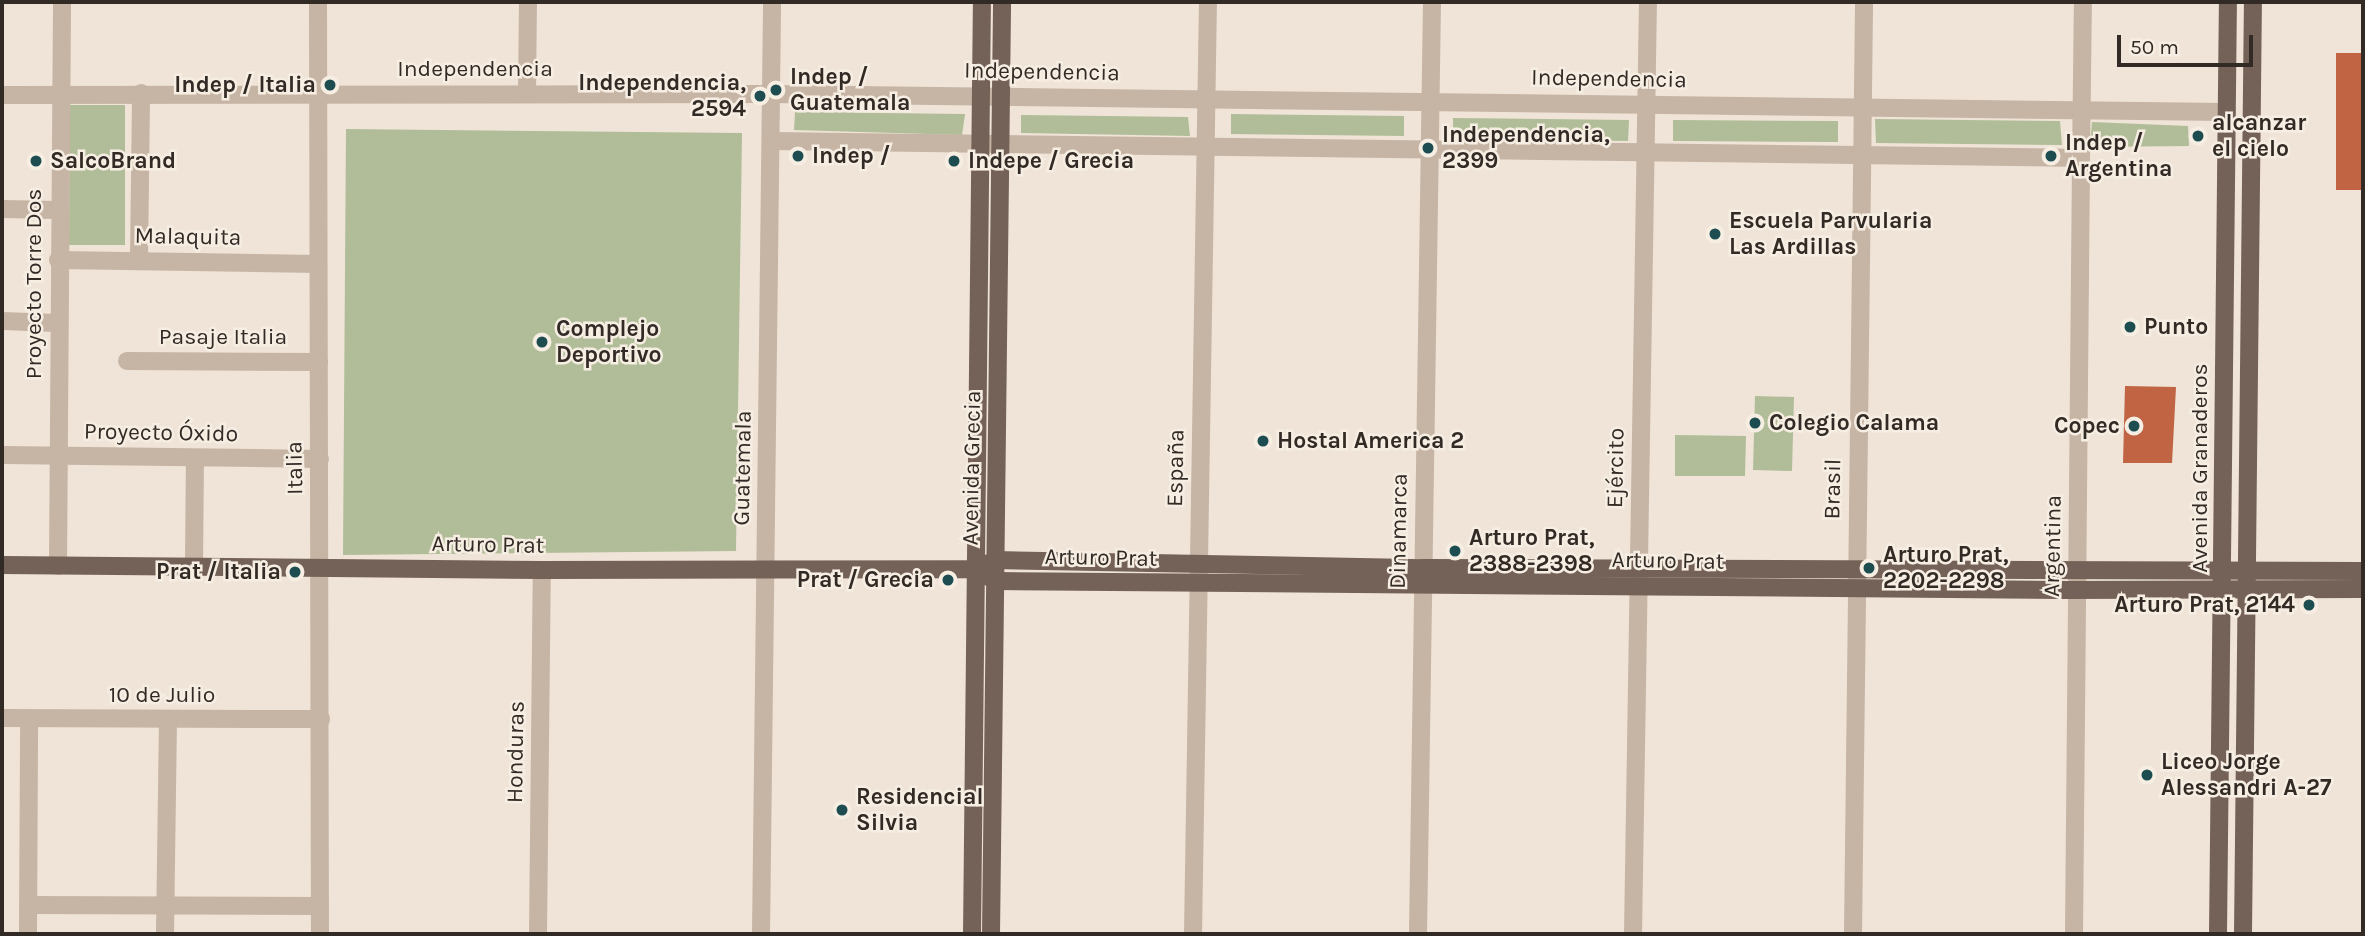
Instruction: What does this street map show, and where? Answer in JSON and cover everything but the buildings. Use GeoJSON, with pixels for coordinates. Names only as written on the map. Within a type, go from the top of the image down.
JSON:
{"type":"FeatureCollection","features":[{"type":"Feature","properties":{"kind":"main road","name":"Avenida Grecia"},"geometry":{"type":"LineString","coordinates":[[972,934],[982,2]]}},
{"type":"Feature","properties":{"kind":"main road","name":"Avenida Grecia"},"geometry":{"type":"LineString","coordinates":[[991,934],[1002,2]]}},
{"type":"Feature","properties":{"kind":"main road","name":"Avenida Granaderos"},"geometry":{"type":"LineString","coordinates":[[2218,934],[2228,2]]}},
{"type":"Feature","properties":{"kind":"main road","name":"Avenida Granaderos"},"geometry":{"type":"LineString","coordinates":[[2243,934],[2253,2]]}},
{"type":"Feature","properties":{"kind":"main road","name":"Arturo Prat"},"geometry":{"type":"LineString","coordinates":[[2,565],[542,570],[975,569],[996,560],[1199,575]]}},
{"type":"Feature","properties":{"kind":"main road","name":"Arturo Prat"},"geometry":{"type":"LineString","coordinates":[[975,569],[996,581],[1199,575],[1639,577],[1857,568],[2363,571]]}},
{"type":"Feature","properties":{"kind":"main road","name":"Arturo Prat"},"geometry":{"type":"LineString","coordinates":[[1639,577],[1856,588],[2363,589]]}},
{"type":"Feature","properties":{"kind":"street","name":"Proyecto Torre Dos"},"geometry":{"type":"LineString","coordinates":[[58,566],[57,323],[61,2]]}},
{"type":"Feature","properties":{"kind":"street","name":"Italia"},"geometry":{"type":"LineString","coordinates":[[318,2],[320,934]]}},
{"type":"Feature","properties":{"kind":"street"},"geometry":{"type":"LineString","coordinates":[[527,93],[528,2]]}},
{"type":"Feature","properties":{"kind":"street","name":"Guatemala"},"geometry":{"type":"LineString","coordinates":[[761,934],[772,2]]}},
{"type":"Feature","properties":{"kind":"street","name":"España"},"geometry":{"type":"LineString","coordinates":[[1193,934],[1208,2]]}},
{"type":"Feature","properties":{"kind":"street","name":"Dinamarca"},"geometry":{"type":"LineString","coordinates":[[1418,934],[1432,2]]}},
{"type":"Feature","properties":{"kind":"street","name":"Ejército"},"geometry":{"type":"LineString","coordinates":[[1633,934],[1648,2]]}},
{"type":"Feature","properties":{"kind":"street","name":"Brasil"},"geometry":{"type":"LineString","coordinates":[[1853,934],[1864,2]]}},
{"type":"Feature","properties":{"kind":"street"},"geometry":{"type":"LineString","coordinates":[[771,141],[2081,158],[2083,2]]}},
{"type":"Feature","properties":{"kind":"street"},"geometry":{"type":"LineString","coordinates":[[139,261],[141,93]]}},
{"type":"Feature","properties":{"kind":"street","name":"Independencia"},"geometry":{"type":"LineString","coordinates":[[2,95],[771,94],[2227,112]]}},
{"type":"Feature","properties":{"kind":"street","name":"Argentina"},"geometry":{"type":"LineString","coordinates":[[2074,934],[2081,158]]}},
{"type":"Feature","properties":{"kind":"street"},"geometry":{"type":"LineString","coordinates":[[2,209],[58,210]]}},
{"type":"Feature","properties":{"kind":"street","name":"Malaquita"},"geometry":{"type":"LineString","coordinates":[[58,260],[318,264]]}},
{"type":"Feature","properties":{"kind":"street"},"geometry":{"type":"LineString","coordinates":[[2,321],[57,323]]}},
{"type":"Feature","properties":{"kind":"street","name":"Pasaje Italia"},"geometry":{"type":"LineString","coordinates":[[127,361],[318,362]]}},
{"type":"Feature","properties":{"kind":"street","name":"Proyecto Óxido"},"geometry":{"type":"LineString","coordinates":[[2,455],[320,459]]}},
{"type":"Feature","properties":{"kind":"street"},"geometry":{"type":"LineString","coordinates":[[194,566],[195,458]]}},
{"type":"Feature","properties":{"kind":"street","name":"Honduras"},"geometry":{"type":"LineString","coordinates":[[538,934],[542,570]]}},
{"type":"Feature","properties":{"kind":"street","name":"10 de Julio"},"geometry":{"type":"LineString","coordinates":[[2,718],[321,719]]}},
{"type":"Feature","properties":{"kind":"street"},"geometry":{"type":"LineString","coordinates":[[28,934],[29,719]]}},
{"type":"Feature","properties":{"kind":"street"},"geometry":{"type":"LineString","coordinates":[[165,934],[168,719]]}},
{"type":"Feature","properties":{"kind":"street"},"geometry":{"type":"LineString","coordinates":[[28,905],[320,906]]}},
{"type":"Feature","properties":{"kind":"green space"},"geometry":{"type":"Polygon","coordinates":[[[70,105],[125,105],[125,245],[69,245],[70,105]]]}},
{"type":"Feature","properties":{"kind":"green space"},"geometry":{"type":"Polygon","coordinates":[[[795,112],[965,114],[962,135],[794,130],[795,112]]]}},
{"type":"Feature","properties":{"kind":"green space"},"geometry":{"type":"Polygon","coordinates":[[[1231,114],[1404,116],[1404,136],[1231,134],[1231,114]]]}},
{"type":"Feature","properties":{"kind":"green space"},"geometry":{"type":"Polygon","coordinates":[[[1021,115],[1188,117],[1190,136],[1021,133],[1021,115]]]}},
{"type":"Feature","properties":{"kind":"green space"},"geometry":{"type":"Polygon","coordinates":[[[1453,118],[1629,120],[1628,141],[1453,139],[1453,118]]]}},
{"type":"Feature","properties":{"kind":"green space"},"geometry":{"type":"Polygon","coordinates":[[[1875,119],[2060,121],[2062,145],[1876,143],[1875,119]]]}},
{"type":"Feature","properties":{"kind":"green space"},"geometry":{"type":"Polygon","coordinates":[[[1673,120],[1838,121],[1838,142],[1673,141],[1673,120]]]}},
{"type":"Feature","properties":{"kind":"green space"},"geometry":{"type":"Polygon","coordinates":[[[2092,122],[2188,126],[2189,146],[2090,147],[2092,122]]]}},
{"type":"Feature","properties":{"kind":"green space","name":"Complejo Deportivo"},"geometry":{"type":"Polygon","coordinates":[[[346,129],[742,133],[736,551],[343,555],[346,129]]]}},
{"type":"Feature","properties":{"kind":"green space"},"geometry":{"type":"Polygon","coordinates":[[[1755,396],[1794,397],[1792,471],[1753,470],[1755,396]]]}},
{"type":"Feature","properties":{"kind":"green space"},"geometry":{"type":"Polygon","coordinates":[[[1675,435],[1746,436],[1745,476],[1675,476],[1675,435]]]}},
{"type":"Feature","properties":{"kind":"place","name":"Indep / Italia"},"geometry":{"type":"Point","coordinates":[330,85]}},
{"type":"Feature","properties":{"kind":"place","name":"Indep / Guatemala"},"geometry":{"type":"Point","coordinates":[776,90]}},
{"type":"Feature","properties":{"kind":"place","name":"Independencia, 2594"},"geometry":{"type":"Point","coordinates":[760,96]}},
{"type":"Feature","properties":{"kind":"place","name":"alcanzar el cielo"},"geometry":{"type":"Point","coordinates":[2198,136]}},
{"type":"Feature","properties":{"kind":"place","name":"Independencia, 2399"},"geometry":{"type":"Point","coordinates":[1428,148]}},
{"type":"Feature","properties":{"kind":"place","name":"Indep /"},"geometry":{"type":"Point","coordinates":[798,156]}},
{"type":"Feature","properties":{"kind":"place","name":"Indep / Argentina"},"geometry":{"type":"Point","coordinates":[2051,156]}},
{"type":"Feature","properties":{"kind":"place","name":"SalcoBrand"},"geometry":{"type":"Point","coordinates":[36,161]}},
{"type":"Feature","properties":{"kind":"place","name":"Indepe / Grecia"},"geometry":{"type":"Point","coordinates":[954,161]}},
{"type":"Feature","properties":{"kind":"place","name":"Escuela Parvularia Las Ardillas"},"geometry":{"type":"Point","coordinates":[1715,234]}},
{"type":"Feature","properties":{"kind":"place","name":"Punto"},"geometry":{"type":"Point","coordinates":[2130,327]}},
{"type":"Feature","properties":{"kind":"place","name":"Complejo Deportivo"},"geometry":{"type":"Point","coordinates":[542,342]}},
{"type":"Feature","properties":{"kind":"place","name":"Colegio Calama"},"geometry":{"type":"Point","coordinates":[1755,423]}},
{"type":"Feature","properties":{"kind":"place","name":"Copec"},"geometry":{"type":"Point","coordinates":[2134,426]}},
{"type":"Feature","properties":{"kind":"place","name":"Hostal America 2"},"geometry":{"type":"Point","coordinates":[1263,441]}},
{"type":"Feature","properties":{"kind":"place","name":"Arturo Prat, 2388-2398"},"geometry":{"type":"Point","coordinates":[1455,551]}},
{"type":"Feature","properties":{"kind":"place","name":"Arturo Prat, 2202-2298"},"geometry":{"type":"Point","coordinates":[1869,568]}},
{"type":"Feature","properties":{"kind":"place","name":"Prat / Italia"},"geometry":{"type":"Point","coordinates":[295,572]}},
{"type":"Feature","properties":{"kind":"place","name":"Prat / Grecia"},"geometry":{"type":"Point","coordinates":[948,580]}},
{"type":"Feature","properties":{"kind":"place","name":"Arturo Prat, 2144"},"geometry":{"type":"Point","coordinates":[2309,605]}},
{"type":"Feature","properties":{"kind":"place","name":"Liceo Jorge Alessandri A-27"},"geometry":{"type":"Point","coordinates":[2147,775]}},
{"type":"Feature","properties":{"kind":"place","name":"Residencial Silvia"},"geometry":{"type":"Point","coordinates":[842,810]}}]}
